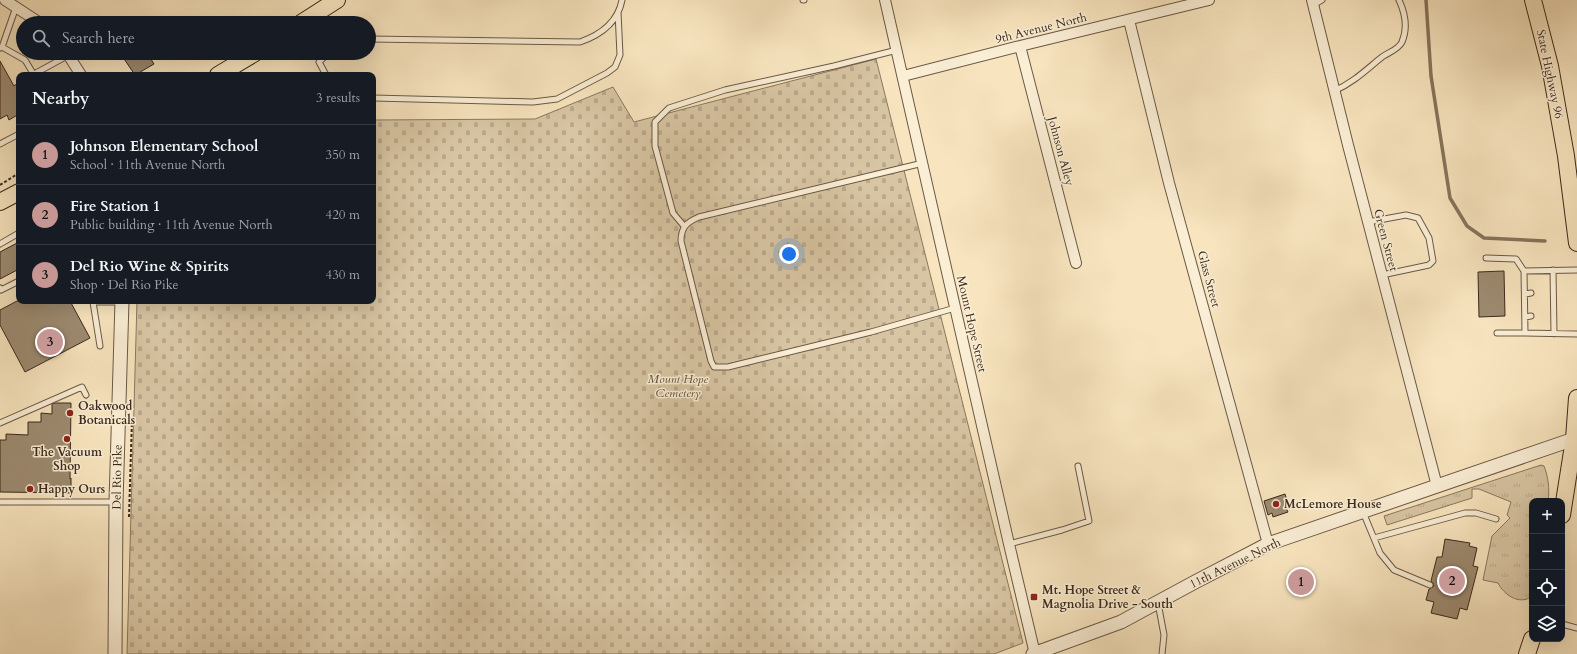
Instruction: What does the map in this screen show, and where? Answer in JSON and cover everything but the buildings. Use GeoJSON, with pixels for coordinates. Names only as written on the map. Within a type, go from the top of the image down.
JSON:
{"type":"FeatureCollection","features":[{"type":"Feature","properties":{"kind":"main road"},"geometry":{"type":"LineString","coordinates":[[312,16],[337,0]]}},
{"type":"Feature","properties":{"kind":"main road","name":"State Highway 96"},"geometry":{"type":"LineString","coordinates":[[1533,0],[1550,66],[1566,156],[1577,243]]}},
{"type":"Feature","properties":{"kind":"main road"},"geometry":{"type":"LineString","coordinates":[[223,72],[243,60]]}},
{"type":"Feature","properties":{"kind":"main road"},"geometry":{"type":"LineString","coordinates":[[0,202],[16,194]]}},
{"type":"Feature","properties":{"kind":"main road"},"geometry":{"type":"LineString","coordinates":[[1565,498],[1575,438],[1577,398]]}},
{"type":"Feature","properties":{"kind":"main road"},"geometry":{"type":"LineString","coordinates":[[1527,654],[1531,642]]}},
{"type":"Feature","properties":{"kind":"street"},"geometry":{"type":"LineString","coordinates":[[5,0],[30,16]]}},
{"type":"Feature","properties":{"kind":"street","name":"Mount Hope Street"},"geometry":{"type":"LineString","coordinates":[[885,0],[1034,654]]}},
{"type":"Feature","properties":{"kind":"street","name":"9th Avenue North"},"geometry":{"type":"LineString","coordinates":[[903,76],[1209,0]]}},
{"type":"Feature","properties":{"kind":"street","name":"Green Street"},"geometry":{"type":"LineString","coordinates":[[1316,2],[1334,91],[1437,486]]}},
{"type":"Feature","properties":{"kind":"street","name":"Glass Street"},"geometry":{"type":"LineString","coordinates":[[1129,20],[1170,183],[1268,544]]}},
{"type":"Feature","properties":{"kind":"street","name":"Johnson Alley"},"geometry":{"type":"LineString","coordinates":[[1020,46],[1076,263]]}},
{"type":"Feature","properties":{"kind":"street"},"geometry":{"type":"LineString","coordinates":[[72,60],[79,72]]}},
{"type":"Feature","properties":{"kind":"street","name":"Del Rio Pike"},"geometry":{"type":"LineString","coordinates":[[115,654],[116,502],[122,304]]}},
{"type":"Feature","properties":{"kind":"street","name":"11th Avenue North"},"geometry":{"type":"LineString","coordinates":[[1034,654],[1121,622],[1268,544],[1575,438]]}},
{"type":"Feature","properties":{"kind":"lane"},"geometry":{"type":"LineString","coordinates":[[376,39],[580,42],[601,33],[613,21],[622,0]]}},
{"type":"Feature","properties":{"kind":"lane"},"geometry":{"type":"LineString","coordinates":[[1334,91],[1346,86],[1402,43],[1406,18],[1398,0]]}},
{"type":"Feature","properties":{"kind":"lane"},"geometry":{"type":"LineString","coordinates":[[16,7],[1,48],[16,56]]}},
{"type":"Feature","properties":{"kind":"lane"},"geometry":{"type":"LineString","coordinates":[[376,98],[533,102],[557,99],[607,73],[615,67],[620,54],[618,12]]}},
{"type":"Feature","properties":{"kind":"lane"},"geometry":{"type":"LineString","coordinates":[[684,226],[673,213],[655,146],[656,122],[669,108],[725,90],[834,66],[897,50]]}},
{"type":"Feature","properties":{"kind":"lane"},"geometry":{"type":"LineString","coordinates":[[25,60],[33,72]]}},
{"type":"Feature","properties":{"kind":"lane"},"geometry":{"type":"LineString","coordinates":[[37,72],[58,60]]}},
{"type":"Feature","properties":{"kind":"lane"},"geometry":{"type":"LineString","coordinates":[[321,60],[319,62],[324,72]]}},
{"type":"Feature","properties":{"kind":"lane"},"geometry":{"type":"LineString","coordinates":[[0,144],[16,136]]}},
{"type":"Feature","properties":{"kind":"lane"},"geometry":{"type":"LineString","coordinates":[[923,163],[699,217],[689,221],[684,226],[681,233],[681,241],[711,361],[714,367],[728,367],[871,332],[955,308]]}},
{"type":"Feature","properties":{"kind":"lane"},"geometry":{"type":"LineString","coordinates":[[1368,222],[1406,215],[1418,218],[1429,238],[1433,260],[1429,266],[1382,275]]}},
{"type":"Feature","properties":{"kind":"lane"},"geometry":{"type":"LineString","coordinates":[[0,244],[16,236]]}},
{"type":"Feature","properties":{"kind":"lane"},"geometry":{"type":"LineString","coordinates":[[1486,258],[1516,259],[1524,271],[1525,332]]}},
{"type":"Feature","properties":{"kind":"lane"},"geometry":{"type":"LineString","coordinates":[[1553,270],[1554,334]]}},
{"type":"Feature","properties":{"kind":"lane"},"geometry":{"type":"LineString","coordinates":[[1524,271],[1577,270]]}},
{"type":"Feature","properties":{"kind":"lane"},"geometry":{"type":"LineString","coordinates":[[0,288],[1,290],[16,282]]}},
{"type":"Feature","properties":{"kind":"lane"},"geometry":{"type":"LineString","coordinates":[[1524,294],[1531,293]]}},
{"type":"Feature","properties":{"kind":"lane"},"geometry":{"type":"LineString","coordinates":[[1546,293],[1553,293]]}},
{"type":"Feature","properties":{"kind":"lane"},"geometry":{"type":"LineString","coordinates":[[93,304],[100,346]]}},
{"type":"Feature","properties":{"kind":"lane"},"geometry":{"type":"LineString","coordinates":[[1525,316],[1531,316]]}},
{"type":"Feature","properties":{"kind":"lane"},"geometry":{"type":"LineString","coordinates":[[1546,316],[1554,316]]}},
{"type":"Feature","properties":{"kind":"lane"},"geometry":{"type":"LineString","coordinates":[[1496,333],[1525,332],[1577,334]]}},
{"type":"Feature","properties":{"kind":"lane"},"geometry":{"type":"LineString","coordinates":[[0,422],[82,387],[86,395]]}},
{"type":"Feature","properties":{"kind":"lane"},"geometry":{"type":"LineString","coordinates":[[1009,544],[1089,521],[1078,466]]}},
{"type":"Feature","properties":{"kind":"lane"},"geometry":{"type":"LineString","coordinates":[[0,502],[116,502]]}},
{"type":"Feature","properties":{"kind":"lane"},"geometry":{"type":"LineString","coordinates":[[1362,512],[1380,553],[1394,570],[1430,585]]}},
{"type":"Feature","properties":{"kind":"lane"},"geometry":{"type":"LineString","coordinates":[[1374,538],[1465,513],[1496,519]]}},
{"type":"Feature","properties":{"kind":"lane"},"geometry":{"type":"LineString","coordinates":[[1158,602],[1164,635],[1162,654]]}},
{"type":"Feature","properties":{"kind":"lane"},"geometry":{"type":"LineString","coordinates":[[1565,625],[1577,628]]}},
{"type":"Feature","properties":{"kind":"path"},"geometry":{"type":"LineString","coordinates":[[0,185],[16,175]]}},
{"type":"Feature","properties":{"kind":"path"},"geometry":{"type":"LineString","coordinates":[[129,521],[132,419]]}},
{"type":"Feature","properties":{"kind":"green space","name":"Mount Hope Cemetery"},"geometry":{"type":"Polygon","coordinates":[[[876,59],[1023,643],[994,654],[127,654],[137,304],[376,304],[376,120],[535,119],[613,87],[634,122],[876,59]]]}},
{"type":"Feature","properties":{"kind":"green space"},"geometry":{"type":"Polygon","coordinates":[[[1541,465],[1544,466],[1547,474],[1549,498],[1529,498],[1529,598],[1526,599],[1522,600],[1512,598],[1498,583],[1483,580],[1492,536],[1510,518],[1507,515],[1511,502],[1479,489],[1472,489],[1472,498],[1387,525],[1384,516],[1541,465]]]}},
{"type":"Feature","properties":{"kind":"waterway"},"geometry":{"type":"LineString","coordinates":[[1426,0],[1431,76],[1450,198],[1467,226],[1484,238],[1545,241]]}},
{"type":"Feature","properties":{"kind":"place","name":"Del Rio Wine & Spirits"},"geometry":{"type":"Point","coordinates":[50,342]}},
{"type":"Feature","properties":{"kind":"place","name":"Oakwood Botanicals"},"geometry":{"type":"Point","coordinates":[70,413]}},
{"type":"Feature","properties":{"kind":"place","name":"The Vacuum Shop"},"geometry":{"type":"Point","coordinates":[67,439]}},
{"type":"Feature","properties":{"kind":"place","name":"Happy Ours"},"geometry":{"type":"Point","coordinates":[30,489]}},
{"type":"Feature","properties":{"kind":"place","name":"McLemore House"},"geometry":{"type":"Point","coordinates":[1276,504]}},
{"type":"Feature","properties":{"kind":"place","name":"Fire Station 1"},"geometry":{"type":"Point","coordinates":[1452,581]}},
{"type":"Feature","properties":{"kind":"place","name":"Johnson Elementary School"},"geometry":{"type":"Point","coordinates":[1301,582]}},
{"type":"Feature","properties":{"kind":"place","name":"Mt. Hope Street & Magnolia Drive - South"},"geometry":{"type":"Point","coordinates":[1034,597]}}]}
